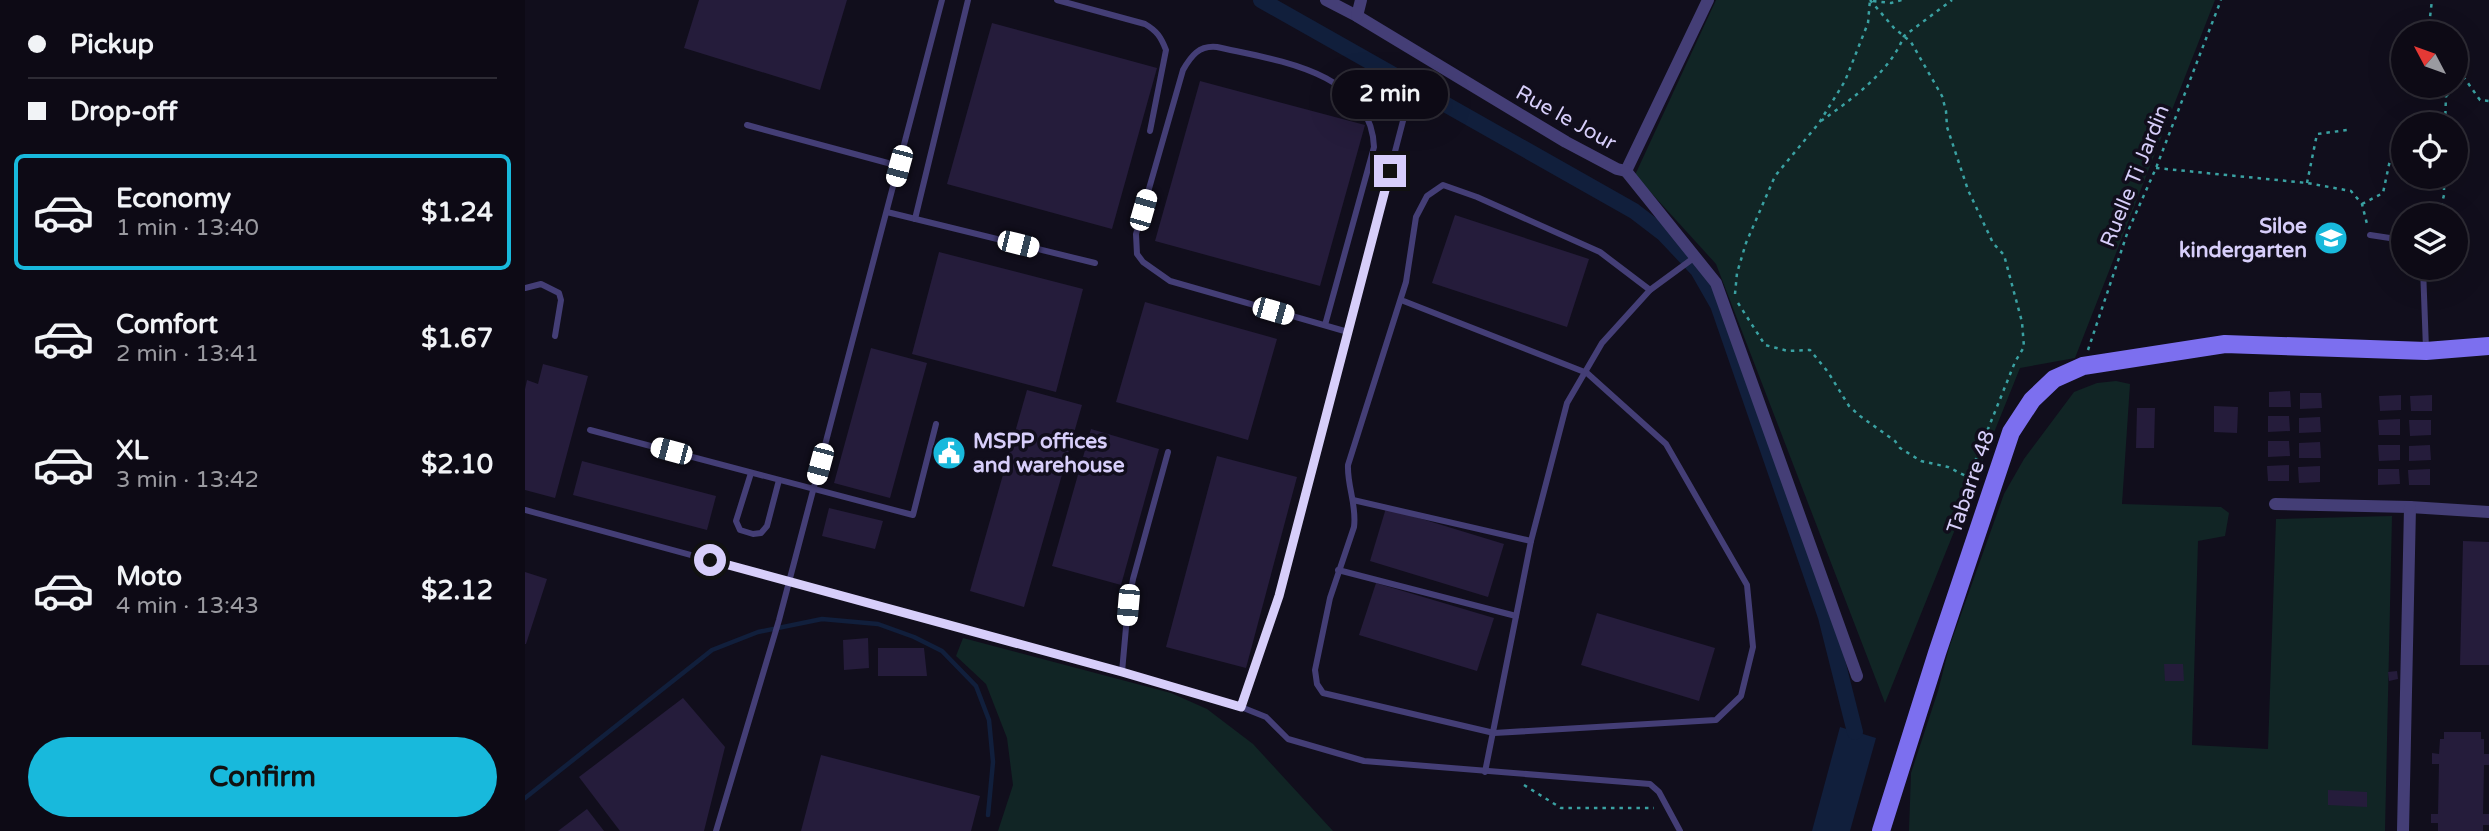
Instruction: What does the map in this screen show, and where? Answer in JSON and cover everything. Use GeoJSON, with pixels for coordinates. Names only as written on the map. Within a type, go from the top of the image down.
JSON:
{"type":"FeatureCollection","features":[{"type":"Feature","properties":{"kind":"street","name":"Rue le Jour"},"geometry":{"type":"LineString","coordinates":[[1326,0],[1566,142],[1626,171],[1708,0]]}},
{"type":"Feature","properties":{"kind":"street"},"geometry":{"type":"LineString","coordinates":[[1357,16],[1361,0]]}},
{"type":"Feature","properties":{"kind":"street"},"geometry":{"type":"LineString","coordinates":[[1626,171],[1716,283],[1857,676]]}},
{"type":"Feature","properties":{"kind":"street","name":"Tabarre 48"},"geometry":{"type":"LineString","coordinates":[[1881,831],[1941,640],[2011,432],[2032,400],[2054,379],[2083,366],[2225,344],[2426,351],[2489,346]]}},
{"type":"Feature","properties":{"kind":"street"},"geometry":{"type":"LineString","coordinates":[[2275,504],[2489,512]]}},
{"type":"Feature","properties":{"kind":"street"},"geometry":{"type":"LineString","coordinates":[[2403,831],[2410,507]]}},
{"type":"Feature","properties":{"kind":"lane"},"geometry":{"type":"LineString","coordinates":[[716,831],[779,620],[942,0]]}},
{"type":"Feature","properties":{"kind":"lane"},"geometry":{"type":"LineString","coordinates":[[915,219],[968,0]]}},
{"type":"Feature","properties":{"kind":"lane"},"geometry":{"type":"LineString","coordinates":[[1057,0],[1145,24],[1156,30],[1166,50],[1150,131]]}},
{"type":"Feature","properties":{"kind":"lane"},"geometry":{"type":"LineString","coordinates":[[1325,325],[1374,147],[1373,130],[1352,97],[1313,71],[1217,47],[1203,48],[1189,60],[1183,70],[1136,234],[1137,254],[1143,262],[1170,281],[1348,332]]}},
{"type":"Feature","properties":{"kind":"lane"},"geometry":{"type":"LineString","coordinates":[[1241,707],[1279,596],[1404,117]]}},
{"type":"Feature","properties":{"kind":"lane"},"geometry":{"type":"LineString","coordinates":[[747,125],[899,166]]}},
{"type":"Feature","properties":{"kind":"lane"},"geometry":{"type":"LineString","coordinates":[[1401,300],[1587,373],[1665,444],[1747,584],[1753,647],[1741,696],[1716,720],[1494,733],[1323,693],[1317,684],[1315,670],[1338,570],[1356,514],[1347,480],[1348,465],[1373,378],[1401,300],[1416,217],[1427,196],[1443,186],[1477,197],[1599,253],[1650,290]]}},
{"type":"Feature","properties":{"kind":"lane"},"geometry":{"type":"LineString","coordinates":[[887,212],[1095,263]]}},
{"type":"Feature","properties":{"kind":"lane"},"geometry":{"type":"LineString","coordinates":[[2370,235],[2391,238]]}},
{"type":"Feature","properties":{"kind":"lane"},"geometry":{"type":"LineString","coordinates":[[1485,772],[1531,541],[1567,403],[1587,373],[1602,343],[1650,290],[1696,256]]}},
{"type":"Feature","properties":{"kind":"lane"},"geometry":{"type":"LineString","coordinates":[[2423,280],[2426,351]]}},
{"type":"Feature","properties":{"kind":"lane"},"geometry":{"type":"LineString","coordinates":[[525,288],[541,284],[559,293],[561,300],[555,336]]}},
{"type":"Feature","properties":{"kind":"lane"},"geometry":{"type":"LineString","coordinates":[[590,430],[913,515],[936,424]]}},
{"type":"Feature","properties":{"kind":"lane"},"geometry":{"type":"LineString","coordinates":[[1122,672],[1133,579],[1168,452]]}},
{"type":"Feature","properties":{"kind":"lane"},"geometry":{"type":"LineString","coordinates":[[751,473],[736,521],[740,530],[753,534],[761,533],[767,526],[779,480]]}},
{"type":"Feature","properties":{"kind":"lane"},"geometry":{"type":"LineString","coordinates":[[1353,500],[1531,541]]}},
{"type":"Feature","properties":{"kind":"lane"},"geometry":{"type":"LineString","coordinates":[[525,510],[1122,672],[1241,707],[1266,717],[1288,739],[1364,761],[1650,784],[1655,786],[1679,831]]}},
{"type":"Feature","properties":{"kind":"lane"},"geometry":{"type":"LineString","coordinates":[[1338,570],[1517,616]]}},
{"type":"Feature","properties":{"kind":"path"},"geometry":{"type":"LineString","coordinates":[[1870,0],[1902,0]]}},
{"type":"Feature","properties":{"kind":"path"},"geometry":{"type":"LineString","coordinates":[[1870,0],[1917,51],[1942,96],[1947,127],[1968,191],[1993,243],[2004,255],[2022,322],[2024,347],[1979,444],[1976,474]]}},
{"type":"Feature","properties":{"kind":"path"},"geometry":{"type":"LineString","coordinates":[[1870,0],[1868,23],[1845,81],[1819,123],[1775,176],[1746,243],[1737,273],[1735,298],[1765,345],[1788,351],[1810,350],[1849,405],[1860,416],[1921,461],[1948,467],[1966,476]]}},
{"type":"Feature","properties":{"kind":"path"},"geometry":{"type":"LineString","coordinates":[[1819,123],[1869,83],[1885,66],[1904,36],[1952,0]]}},
{"type":"Feature","properties":{"kind":"path","name":"Ruelle Ti Jardin"},"geometry":{"type":"LineString","coordinates":[[2083,366],[2128,231],[2156,168],[2221,0]]}},
{"type":"Feature","properties":{"kind":"path"},"geometry":{"type":"LineString","coordinates":[[2429,21],[2432,0]]}},
{"type":"Feature","properties":{"kind":"path"},"geometry":{"type":"LineString","coordinates":[[2468,83],[2480,100],[2489,101]]}},
{"type":"Feature","properties":{"kind":"path"},"geometry":{"type":"LineString","coordinates":[[2307,183],[2317,134],[2347,130]]}},
{"type":"Feature","properties":{"kind":"path"},"geometry":{"type":"LineString","coordinates":[[2362,204],[2383,193],[2391,159]]}},
{"type":"Feature","properties":{"kind":"path"},"geometry":{"type":"LineString","coordinates":[[2156,168],[2307,183],[2351,191],[2362,204],[2370,235]]}},
{"type":"Feature","properties":{"kind":"path"},"geometry":{"type":"LineString","coordinates":[[1506,774],[1561,808],[1668,808]]}},
{"type":"Feature","properties":{"kind":"green space"},"geometry":{"type":"Polygon","coordinates":[[[1716,0],[2215,0],[2075,358],[2020,368],[1885,703],[1716,264],[1635,175],[1716,0]]]}},
{"type":"Feature","properties":{"kind":"green space"},"geometry":{"type":"Polygon","coordinates":[[[2116,381],[2130,384],[2122,504],[2221,507],[2229,513],[2225,536],[2198,541],[2192,745],[2268,749],[2276,519],[2392,516],[2385,831],[1909,831],[1911,773],[1949,648],[2004,494],[2024,459],[2074,392],[2097,383],[2116,381]]]}},
{"type":"Feature","properties":{"kind":"green space"},"geometry":{"type":"Polygon","coordinates":[[[963,638],[1171,693],[1207,709],[1253,744],[1333,831],[998,831],[1013,785],[1007,738],[986,684],[956,656],[963,638]]]}},
{"type":"Feature","properties":{"kind":"water"},"geometry":{"type":"Polygon","coordinates":[[[1840,727],[1876,738],[1850,831],[1812,831],[1840,727]]]}},
{"type":"Feature","properties":{"kind":"building"},"geometry":{"type":"Polygon","coordinates":[[[699,0],[847,0],[820,90],[684,48],[699,0]]]}},
{"type":"Feature","properties":{"kind":"building"},"geometry":{"type":"Polygon","coordinates":[[[992,23],[1157,68],[1112,229],[947,184],[992,23]]]}},
{"type":"Feature","properties":{"kind":"building"},"geometry":{"type":"Polygon","coordinates":[[[1200,81],[1365,125],[1320,286],[1155,241],[1200,81]]]}},
{"type":"Feature","properties":{"kind":"building"},"geometry":{"type":"Polygon","coordinates":[[[1455,215],[1589,259],[1567,327],[1432,283],[1455,215]]]}},
{"type":"Feature","properties":{"kind":"building"},"geometry":{"type":"Polygon","coordinates":[[[939,252],[1083,289],[1056,392],[912,354],[939,252]]]}},
{"type":"Feature","properties":{"kind":"building"},"geometry":{"type":"Polygon","coordinates":[[[1145,302],[1277,339],[1248,440],[1116,402],[1145,302]]]}},
{"type":"Feature","properties":{"kind":"building"},"geometry":{"type":"Polygon","coordinates":[[[871,348],[927,363],[890,498],[834,483],[871,348]]]}},
{"type":"Feature","properties":{"kind":"building"},"geometry":{"type":"Polygon","coordinates":[[[543,364],[588,376],[555,498],[525,490],[525,389],[527,380],[538,384],[543,364]]]}},
{"type":"Feature","properties":{"kind":"building"},"geometry":{"type":"Polygon","coordinates":[[[1027,390],[1082,405],[1024,607],[970,591],[1027,390]]]}},
{"type":"Feature","properties":{"kind":"building"},"geometry":{"type":"Polygon","coordinates":[[[2290,391],[2291,407],[2269,407],[2269,392],[2290,391]]]}},
{"type":"Feature","properties":{"kind":"building"},"geometry":{"type":"Polygon","coordinates":[[[2300,393],[2321,393],[2322,408],[2300,409],[2300,393]]]}},
{"type":"Feature","properties":{"kind":"building"},"geometry":{"type":"Polygon","coordinates":[[[2401,395],[2401,410],[2380,411],[2379,396],[2401,395]]]}},
{"type":"Feature","properties":{"kind":"building"},"geometry":{"type":"Polygon","coordinates":[[[2432,395],[2432,411],[2411,411],[2410,396],[2432,395]]]}},
{"type":"Feature","properties":{"kind":"building"},"geometry":{"type":"Polygon","coordinates":[[[2214,406],[2238,407],[2237,433],[2214,432],[2214,406]]]}},
{"type":"Feature","properties":{"kind":"building"},"geometry":{"type":"Polygon","coordinates":[[[2137,408],[2155,408],[2154,448],[2136,448],[2137,408]]]}},
{"type":"Feature","properties":{"kind":"building"},"geometry":{"type":"Polygon","coordinates":[[[2268,416],[2289,416],[2290,431],[2268,432],[2268,416]]]}},
{"type":"Feature","properties":{"kind":"building"},"geometry":{"type":"Polygon","coordinates":[[[2320,417],[2321,432],[2299,433],[2299,418],[2320,417]]]}},
{"type":"Feature","properties":{"kind":"building"},"geometry":{"type":"Polygon","coordinates":[[[2400,419],[2400,435],[2379,435],[2378,420],[2400,419]]]}},
{"type":"Feature","properties":{"kind":"building"},"geometry":{"type":"Polygon","coordinates":[[[2409,420],[2431,420],[2431,435],[2410,436],[2409,420]]]}},
{"type":"Feature","properties":{"kind":"building"},"geometry":{"type":"Polygon","coordinates":[[[1091,429],[1159,449],[1121,585],[1052,566],[1091,429]]]}},
{"type":"Feature","properties":{"kind":"building"},"geometry":{"type":"Polygon","coordinates":[[[2268,441],[2289,441],[2290,456],[2268,457],[2268,441]]]}},
{"type":"Feature","properties":{"kind":"building"},"geometry":{"type":"Polygon","coordinates":[[[2320,442],[2321,458],[2299,458],[2299,443],[2320,442]]]}},
{"type":"Feature","properties":{"kind":"building"},"geometry":{"type":"Polygon","coordinates":[[[2378,445],[2400,445],[2400,460],[2379,461],[2378,445]]]}},
{"type":"Feature","properties":{"kind":"building"},"geometry":{"type":"Polygon","coordinates":[[[2430,445],[2431,460],[2409,461],[2409,446],[2430,445]]]}},
{"type":"Feature","properties":{"kind":"building"},"geometry":{"type":"Polygon","coordinates":[[[1217,456],[1297,477],[1246,668],[1166,647],[1217,456]]]}},
{"type":"Feature","properties":{"kind":"building"},"geometry":{"type":"Polygon","coordinates":[[[582,461],[716,496],[707,530],[573,495],[582,461]]]}},
{"type":"Feature","properties":{"kind":"building"},"geometry":{"type":"Polygon","coordinates":[[[2289,465],[2289,481],[2268,481],[2267,466],[2289,465]]]}},
{"type":"Feature","properties":{"kind":"building"},"geometry":{"type":"Polygon","coordinates":[[[2320,466],[2320,482],[2299,483],[2298,467],[2320,466]]]}},
{"type":"Feature","properties":{"kind":"building"},"geometry":{"type":"Polygon","coordinates":[[[2378,469],[2399,469],[2400,484],[2378,485],[2378,469]]]}},
{"type":"Feature","properties":{"kind":"building"},"geometry":{"type":"Polygon","coordinates":[[[2430,469],[2430,485],[2409,485],[2408,470],[2430,469]]]}},
{"type":"Feature","properties":{"kind":"building"},"geometry":{"type":"Polygon","coordinates":[[[829,508],[883,521],[875,549],[822,536],[829,508]]]}},
{"type":"Feature","properties":{"kind":"building"},"geometry":{"type":"Polygon","coordinates":[[[1386,508],[1504,544],[1488,597],[1370,561],[1386,508]]]}},
{"type":"Feature","properties":{"kind":"building"},"geometry":{"type":"Polygon","coordinates":[[[2463,541],[2489,542],[2489,665],[2460,665],[2463,541]]]}},
{"type":"Feature","properties":{"kind":"building"},"geometry":{"type":"Polygon","coordinates":[[[525,572],[547,579],[526,644],[525,644],[525,572]]]}},
{"type":"Feature","properties":{"kind":"building"},"geometry":{"type":"Polygon","coordinates":[[[1376,583],[1494,618],[1477,671],[1359,635],[1376,583]]]}},
{"type":"Feature","properties":{"kind":"building"},"geometry":{"type":"Polygon","coordinates":[[[1597,613],[1715,648],[1699,701],[1581,665],[1597,613]]]}},
{"type":"Feature","properties":{"kind":"building"},"geometry":{"type":"Polygon","coordinates":[[[868,638],[869,668],[844,670],[843,640],[868,638]]]}},
{"type":"Feature","properties":{"kind":"building"},"geometry":{"type":"Polygon","coordinates":[[[878,648],[924,648],[927,676],[878,676],[878,648]]]}},
{"type":"Feature","properties":{"kind":"building"},"geometry":{"type":"Polygon","coordinates":[[[2164,664],[2183,664],[2184,681],[2165,681],[2164,664]]]}},
{"type":"Feature","properties":{"kind":"building"},"geometry":{"type":"Polygon","coordinates":[[[2397,671],[2398,679],[2389,681],[2388,672],[2397,671]]]}},
{"type":"Feature","properties":{"kind":"building"},"geometry":{"type":"Polygon","coordinates":[[[683,698],[725,747],[704,831],[620,831],[579,777],[683,698]]]}},
{"type":"Feature","properties":{"kind":"building"},"geometry":{"type":"Polygon","coordinates":[[[2444,732],[2481,732],[2481,739],[2484,739],[2484,754],[2489,754],[2489,765],[2484,765],[2483,814],[2489,814],[2489,825],[2483,825],[2483,831],[2438,831],[2438,823],[2431,823],[2431,814],[2438,814],[2439,764],[2432,764],[2432,753],[2439,754],[2440,739],[2444,739],[2444,732]]]}},
{"type":"Feature","properties":{"kind":"building"},"geometry":{"type":"Polygon","coordinates":[[[821,755],[980,796],[971,831],[801,831],[821,755]]]}},
{"type":"Feature","properties":{"kind":"building"},"geometry":{"type":"Polygon","coordinates":[[[2328,790],[2367,792],[2367,807],[2328,805],[2328,790]]]}},
{"type":"Feature","properties":{"kind":"building"},"geometry":{"type":"Polygon","coordinates":[[[587,809],[604,831],[558,831],[587,809]]]}},
{"type":"Feature","properties":{"kind":"waterway"},"geometry":{"type":"LineString","coordinates":[[1261,0],[1634,211],[1664,234],[1698,270],[1718,305],[1826,617],[1855,732]]}},
{"type":"Feature","properties":{"kind":"waterway"},"geometry":{"type":"LineString","coordinates":[[525,798],[712,650],[758,632],[822,619],[878,624],[914,637],[942,651],[976,686],[989,720],[993,762],[988,815]]}},
{"type":"Feature","properties":{"kind":"place","name":"Siloe kindergarten"},"geometry":{"type":"Point","coordinates":[2331,238]}},
{"type":"Feature","properties":{"kind":"place","name":"MSPP offices and warehouse"},"geometry":{"type":"Point","coordinates":[949,453]}},
{"type":"Feature","properties":{"kind":"route"},"geometry":{"type":"LineString","coordinates":[[710,560],[1241,707],[1279,596],[1390,171]]}}]}
